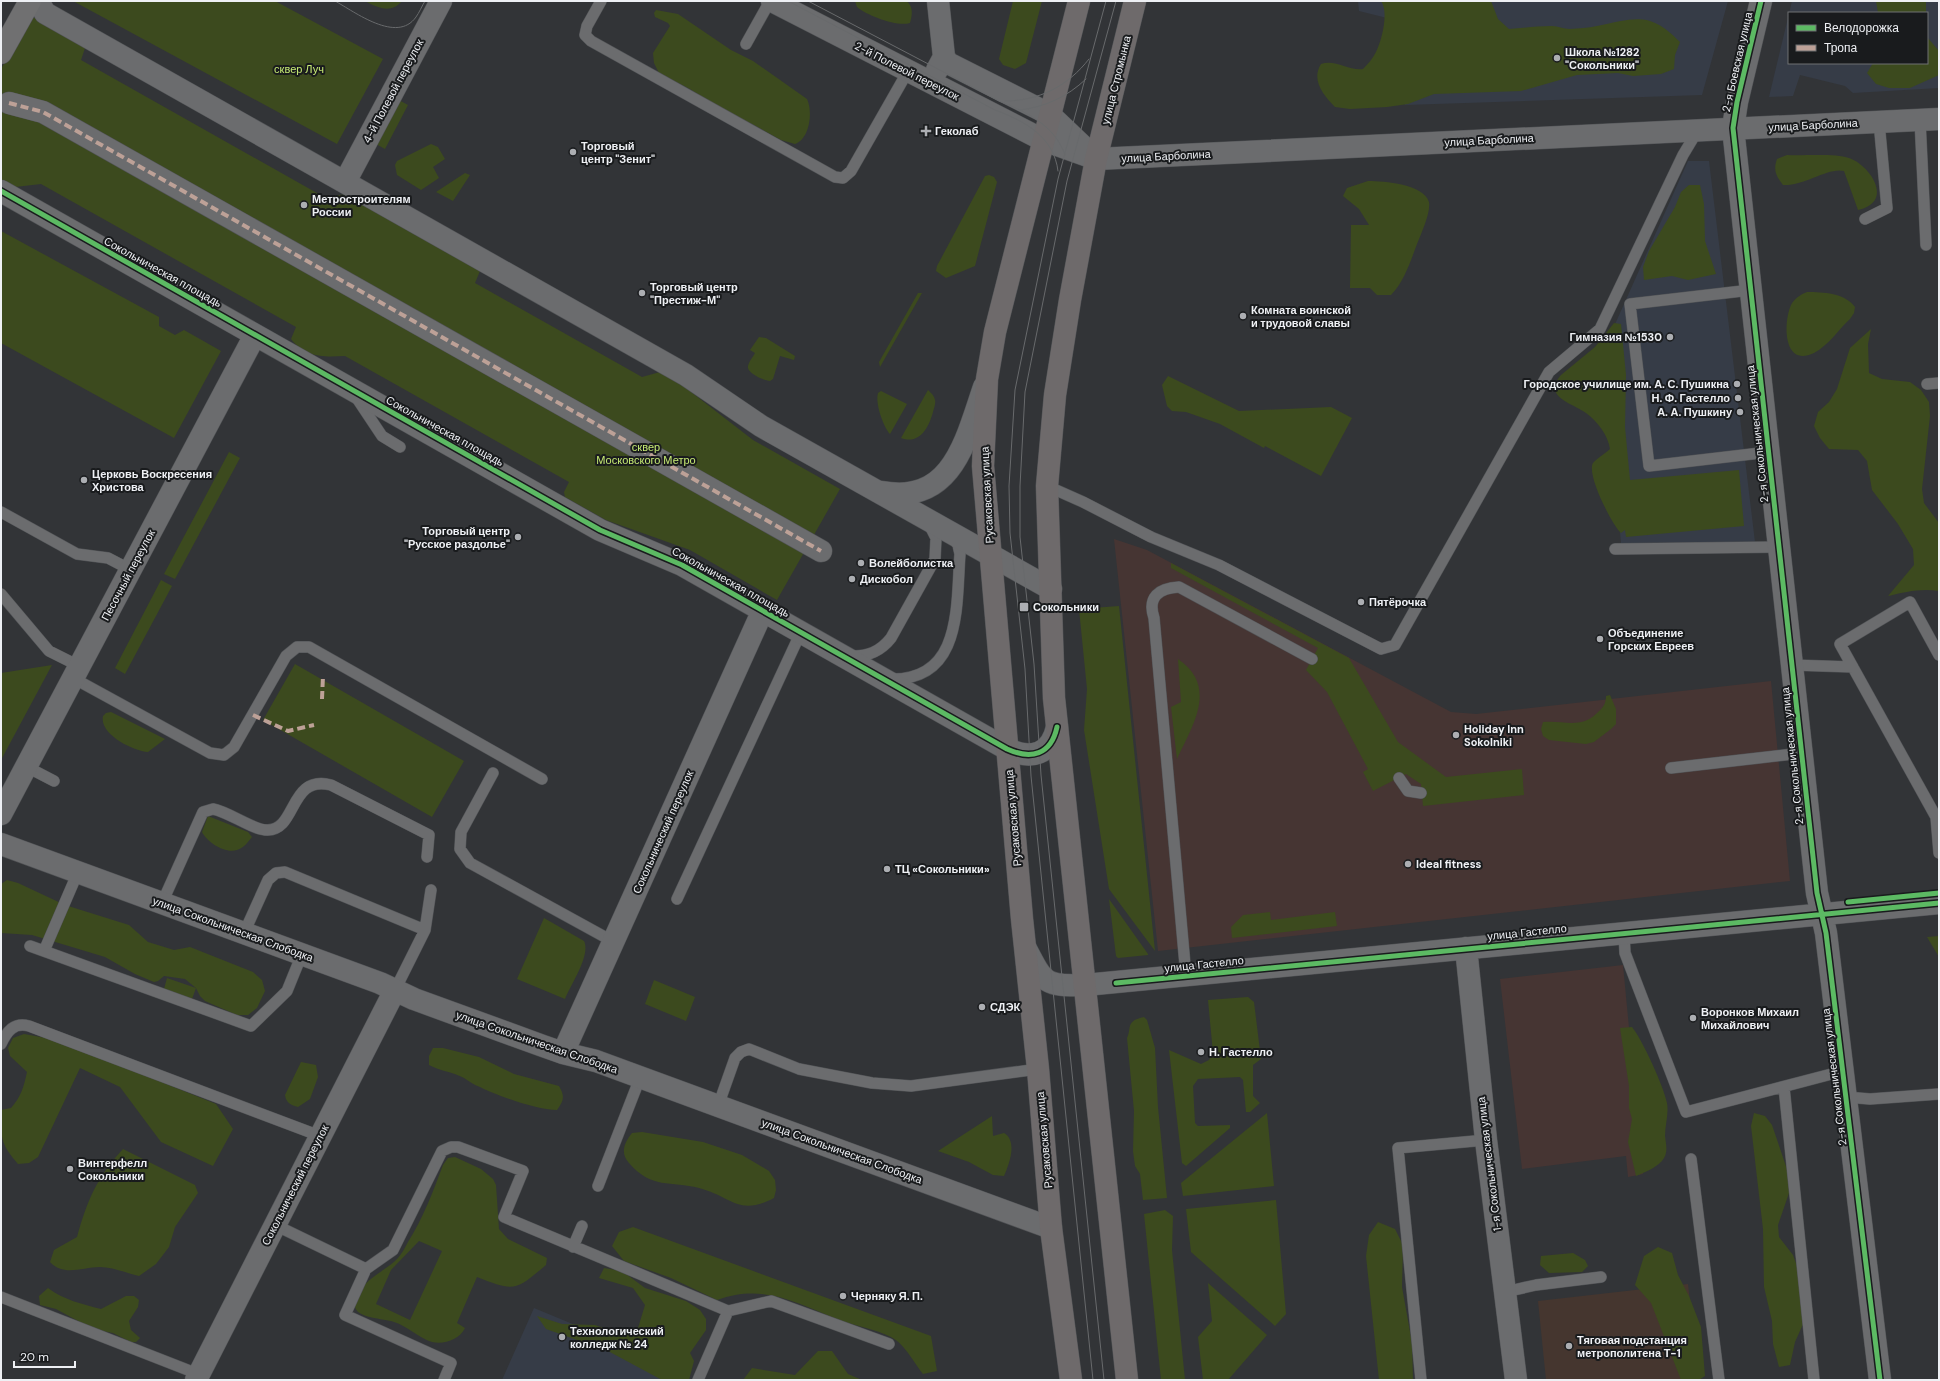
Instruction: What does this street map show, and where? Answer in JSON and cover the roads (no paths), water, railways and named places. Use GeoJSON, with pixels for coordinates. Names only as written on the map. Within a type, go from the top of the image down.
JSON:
{"type":"FeatureCollection","features":[{"type":"Feature","properties":{"kind":"main road"},"geometry":{"type":"LineString","coordinates":[[1043,140],[1079,1]]}},
{"type":"Feature","properties":{"kind":"main road","name":"улица Стромынка"},"geometry":{"type":"LineString","coordinates":[[1096,159],[1135,1]]}},
{"type":"Feature","properties":{"kind":"main road"},"geometry":{"type":"LineString","coordinates":[[1,53],[39,9]]}},
{"type":"Feature","properties":{"kind":"main road","name":"Русаковская улица"},"geometry":{"type":"LineString","coordinates":[[1043,140],[1003,294],[987,379],[983,466],[1007,749],[1038,1069],[1051,1228],[1071,1380]]}},
{"type":"Feature","properties":{"kind":"main road"},"geometry":{"type":"LineString","coordinates":[[1096,159],[1070,300],[1055,395],[1047,486],[1054,698],[1127,1380]]}},
{"type":"Feature","properties":{"kind":"street","name":"4-й Полевой переулок"},"geometry":{"type":"LineString","coordinates":[[345,182],[441,1]]}},
{"type":"Feature","properties":{"kind":"street","name":"2-й Полевой переулок"},"geometry":{"type":"LineString","coordinates":[[771,1],[1043,140]]}},
{"type":"Feature","properties":{"kind":"street"},"geometry":{"type":"LineString","coordinates":[[938,1],[944,57],[948,63],[1049,114],[1096,159]]}},
{"type":"Feature","properties":{"kind":"street","name":"2-я Боевская улица"},"geometry":{"type":"LineString","coordinates":[[1733,128],[1736,102],[1761,1]]}},
{"type":"Feature","properties":{"kind":"street"},"geometry":{"type":"LineString","coordinates":[[39,9],[686,375],[761,426],[1051,589]]}},
{"type":"Feature","properties":{"kind":"street"},"geometry":{"type":"LineString","coordinates":[[930,82],[944,57]]}},
{"type":"Feature","properties":{"kind":"street"},"geometry":{"type":"LineString","coordinates":[[9,103],[43,112],[822,551]]}},
{"type":"Feature","properties":{"kind":"street","name":"улица Барболина"},"geometry":{"type":"LineString","coordinates":[[1043,140],[1096,159],[1930,119]]}},
{"type":"Feature","properties":{"kind":"street","name":"2-я Сокольническая улица"},"geometry":{"type":"LineString","coordinates":[[1733,128],[1817,893],[1826,933],[1880,1380]]}},
{"type":"Feature","properties":{"kind":"street","name":"Сокольническая площадь"},"geometry":{"type":"LineString","coordinates":[[1,192],[600,530],[682,565],[1007,749],[1025,755],[1040,753],[1051,743],[1057,727]]}},
{"type":"Feature","properties":{"kind":"street","name":"Песочный переулок"},"geometry":{"type":"LineString","coordinates":[[1,814],[255,335]]}},
{"type":"Feature","properties":{"kind":"street"},"geometry":{"type":"LineString","coordinates":[[876,491],[893,494],[911,492],[935,483],[948,472],[962,450],[987,379]]}},
{"type":"Feature","properties":{"kind":"street","name":"Сокольнический переулок"},"geometry":{"type":"LineString","coordinates":[[563,1053],[762,610]]}},
{"type":"Feature","properties":{"kind":"street","name":"улица Сокольническая Слободка"},"geometry":{"type":"LineString","coordinates":[[1,844],[302,954],[395,990],[414,999],[563,1053],[596,1061],[1051,1228]]}},
{"type":"Feature","properties":{"kind":"street","name":"улица Гастелло"},"geometry":{"type":"LineString","coordinates":[[1026,949],[1039,974],[1046,982],[1064,986],[1085,985],[1939,902]]}},
{"type":"Feature","properties":{"kind":"street","name":"1-я Сокольническая улица"},"geometry":{"type":"LineString","coordinates":[[1466,948],[1486,1140],[1516,1380]]}},
{"type":"Feature","properties":{"kind":"street","name":"Сокольнический переулок"},"geometry":{"type":"LineString","coordinates":[[197,1377],[395,990]]}},
{"type":"Feature","properties":{"kind":"lane"},"geometry":{"type":"LineString","coordinates":[[601,1],[587,26],[585,35],[592,41],[835,177],[844,178],[851,171],[908,71]]}},
{"type":"Feature","properties":{"kind":"lane"},"geometry":{"type":"LineString","coordinates":[[746,44],[771,1]]}},
{"type":"Feature","properties":{"kind":"lane"},"geometry":{"type":"LineString","coordinates":[[1,30],[12,17],[39,9]]}},
{"type":"Feature","properties":{"kind":"lane"},"geometry":{"type":"LineString","coordinates":[[1926,245],[1930,119]]}},
{"type":"Feature","properties":{"kind":"lane"},"geometry":{"type":"LineString","coordinates":[[1865,220],[1888,208],[1879,122]]}},
{"type":"Feature","properties":{"kind":"lane"},"geometry":{"type":"LineString","coordinates":[[1047,486],[1083,502],[1151,537],[1218,565],[1381,649],[1395,645],[1549,372],[1600,329],[1683,155],[1698,130]]}},
{"type":"Feature","properties":{"kind":"lane"},"geometry":{"type":"LineString","coordinates":[[1751,290],[1630,304],[1648,466],[1769,452]]}},
{"type":"Feature","properties":{"kind":"lane"},"geometry":{"type":"LineString","coordinates":[[1927,384],[1939,383]]}},
{"type":"Feature","properties":{"kind":"lane"},"geometry":{"type":"LineString","coordinates":[[351,389],[382,436],[400,447]]}},
{"type":"Feature","properties":{"kind":"lane"},"geometry":{"type":"LineString","coordinates":[[1,512],[77,554],[108,558],[130,570]]}},
{"type":"Feature","properties":{"kind":"lane"},"geometry":{"type":"LineString","coordinates":[[835,652],[848,656],[861,657],[874,653],[885,646],[891,638],[935,559],[937,545],[934,531],[920,516]]}},
{"type":"Feature","properties":{"kind":"lane"},"geometry":{"type":"LineString","coordinates":[[884,679],[900,680],[921,673],[930,668],[942,656],[950,642],[955,627],[960,554],[958,545],[952,536],[945,530]]}},
{"type":"Feature","properties":{"kind":"lane"},"geometry":{"type":"LineString","coordinates":[[1615,549],[1779,547]]}},
{"type":"Feature","properties":{"kind":"lane"},"geometry":{"type":"LineString","coordinates":[[1186,976],[1154,618],[1150,607],[1155,596],[1167,587],[1179,587],[1312,659]]}},
{"type":"Feature","properties":{"kind":"lane"},"geometry":{"type":"LineString","coordinates":[[1,594],[49,651],[76,672],[210,753],[224,755],[234,747],[286,656],[297,647],[309,647],[542,779]]}},
{"type":"Feature","properties":{"kind":"lane"},"geometry":{"type":"LineString","coordinates":[[1939,655],[1910,602],[1840,644],[1938,816],[1939,853]]}},
{"type":"Feature","properties":{"kind":"lane"},"geometry":{"type":"LineString","coordinates":[[678,899],[800,632]]}},
{"type":"Feature","properties":{"kind":"lane"},"geometry":{"type":"LineString","coordinates":[[1792,665],[1853,667]]}},
{"type":"Feature","properties":{"kind":"lane"},"geometry":{"type":"LineString","coordinates":[[1671,768],[1802,753]]}},
{"type":"Feature","properties":{"kind":"lane"},"geometry":{"type":"LineString","coordinates":[[26,766],[54,781]]}},
{"type":"Feature","properties":{"kind":"lane"},"geometry":{"type":"LineString","coordinates":[[493,773],[461,832],[460,849],[470,863],[614,942]]}},
{"type":"Feature","properties":{"kind":"lane"},"geometry":{"type":"LineString","coordinates":[[1399,778],[1408,791],[1422,793]]}},
{"type":"Feature","properties":{"kind":"lane"},"geometry":{"type":"LineString","coordinates":[[162,903],[204,812],[213,809],[219,810],[258,828],[266,830],[275,829],[286,818],[298,796],[306,788],[314,784],[323,783],[331,785],[429,835],[427,857]]}},
{"type":"Feature","properties":{"kind":"lane"},"geometry":{"type":"LineString","coordinates":[[44,951],[78,872]]}},
{"type":"Feature","properties":{"kind":"lane"},"geometry":{"type":"LineString","coordinates":[[244,933],[268,880],[276,874],[285,872],[425,930]]}},
{"type":"Feature","properties":{"kind":"lane"},"geometry":{"type":"LineString","coordinates":[[395,990],[425,930],[431,890]]}},
{"type":"Feature","properties":{"kind":"lane"},"geometry":{"type":"LineString","coordinates":[[1624,933],[1624,953],[1686,1112],[1843,1071]]}},
{"type":"Feature","properties":{"kind":"lane"},"geometry":{"type":"LineString","coordinates":[[30,946],[251,1026],[288,991],[302,954]]}},
{"type":"Feature","properties":{"kind":"lane"},"geometry":{"type":"LineString","coordinates":[[1,1044],[10,1029],[22,1024],[29,1026],[320,1136]]}},
{"type":"Feature","properties":{"kind":"lane"},"geometry":{"type":"LineString","coordinates":[[718,1106],[735,1058],[741,1052],[750,1049],[799,1069],[872,1083],[911,1086],[1038,1069]]}},
{"type":"Feature","properties":{"kind":"lane"},"geometry":{"type":"LineString","coordinates":[[598,1186],[640,1078]]}},
{"type":"Feature","properties":{"kind":"lane"},"geometry":{"type":"LineString","coordinates":[[1784,1087],[1814,1380]]}},
{"type":"Feature","properties":{"kind":"lane"},"geometry":{"type":"LineString","coordinates":[[1846,1097],[1870,1099],[1939,1094]]}},
{"type":"Feature","properties":{"kind":"lane"},"geometry":{"type":"LineString","coordinates":[[1421,1380],[1398,1148],[1486,1140]]}},
{"type":"Feature","properties":{"kind":"lane"},"geometry":{"type":"LineString","coordinates":[[444,1380],[450,1363],[345,1315],[366,1269],[393,1250],[438,1156],[442,1151],[451,1147],[523,1171],[504,1217],[728,1310],[771,1300],[889,1344]]}},
{"type":"Feature","properties":{"kind":"lane"},"geometry":{"type":"LineString","coordinates":[[1691,1159],[1719,1380]]}},
{"type":"Feature","properties":{"kind":"lane"},"geometry":{"type":"LineString","coordinates":[[275,1224],[366,1269]]}},
{"type":"Feature","properties":{"kind":"lane"},"geometry":{"type":"LineString","coordinates":[[574,1247],[582,1226]]}},
{"type":"Feature","properties":{"kind":"lane"},"geometry":{"type":"LineString","coordinates":[[1505,1292],[1536,1285],[1601,1277]]}},
{"type":"Feature","properties":{"kind":"lane"},"geometry":{"type":"LineString","coordinates":[[1,1297],[197,1377]]}},
{"type":"Feature","properties":{"kind":"lane"},"geometry":{"type":"LineString","coordinates":[[698,1380],[728,1310]]}},
{"type":"Feature","properties":{"kind":"tram line"},"geometry":{"type":"LineString","coordinates":[[335,1],[364,18],[387,27],[408,25],[416,17],[425,1]]}},
{"type":"Feature","properties":{"kind":"tram line"},"geometry":{"type":"LineString","coordinates":[[788,1],[995,110],[1027,125],[1036,132],[1051,149],[1058,171]]}},
{"type":"Feature","properties":{"kind":"tram line"},"geometry":{"type":"LineString","coordinates":[[808,1],[999,101],[1029,115],[1054,135],[1065,155]]}},
{"type":"Feature","properties":{"kind":"tram line"},"geometry":{"type":"LineString","coordinates":[[1093,1380],[1031,776],[1025,669],[1010,533],[1009,486],[1015,390],[1058,179],[1106,1]]}},
{"type":"Feature","properties":{"kind":"tram line"},"geometry":{"type":"LineString","coordinates":[[1104,1380],[1041,775],[1034,664],[1020,537],[1020,486],[1025,392],[1067,181],[1116,1]]}},
{"type":"Feature","properties":{"kind":"tram line"},"geometry":{"type":"LineString","coordinates":[[1005,101],[1030,98],[1052,90],[1072,77],[1089,59]]}},
{"type":"Feature","properties":{"kind":"tram line"},"geometry":{"type":"LineString","coordinates":[[1020,110],[1047,104],[1071,91],[1086,79]]}},
{"type":"Feature","properties":{"kind":"place","name":"Школа №1282 \"Сокольники\""},"geometry":{"type":"Point","coordinates":[1557,58]}},
{"type":"Feature","properties":{"kind":"place","name":"Геколаб"},"geometry":{"type":"Point","coordinates":[926,131]}},
{"type":"Feature","properties":{"kind":"place","name":"Торговый центр \"Зенит\""},"geometry":{"type":"Point","coordinates":[573,152]}},
{"type":"Feature","properties":{"kind":"place","name":"Метростроителям России"},"geometry":{"type":"Point","coordinates":[304,205]}},
{"type":"Feature","properties":{"kind":"place","name":"Торговый центр \"Престиж-М\""},"geometry":{"type":"Point","coordinates":[642,293]}},
{"type":"Feature","properties":{"kind":"place","name":"Комната воинской и трудовой славы"},"geometry":{"type":"Point","coordinates":[1243,316]}},
{"type":"Feature","properties":{"kind":"place","name":"Гимназия №1530"},"geometry":{"type":"Point","coordinates":[1670,337]}},
{"type":"Feature","properties":{"kind":"place","name":"Городское училище им. А. С. Пушикна"},"geometry":{"type":"Point","coordinates":[1737,384]}},
{"type":"Feature","properties":{"kind":"place","name":"Н. Ф. Гастелло"},"geometry":{"type":"Point","coordinates":[1738,398]}},
{"type":"Feature","properties":{"kind":"place","name":"А. А. Пушкину"},"geometry":{"type":"Point","coordinates":[1740,412]}},
{"type":"Feature","properties":{"kind":"place","name":"Церковь Воскресения Христова"},"geometry":{"type":"Point","coordinates":[84,480]}},
{"type":"Feature","properties":{"kind":"place","name":"Торговый центр \"Русское раздолье\""},"geometry":{"type":"Point","coordinates":[518,537]}},
{"type":"Feature","properties":{"kind":"place","name":"Волейболистка"},"geometry":{"type":"Point","coordinates":[861,563]}},
{"type":"Feature","properties":{"kind":"place","name":"Дискобол"},"geometry":{"type":"Point","coordinates":[852,579]}},
{"type":"Feature","properties":{"kind":"place","name":"Пятёрочка"},"geometry":{"type":"Point","coordinates":[1361,602]}},
{"type":"Feature","properties":{"kind":"place","name":"Сокольники"},"geometry":{"type":"Point","coordinates":[1024,607]}},
{"type":"Feature","properties":{"kind":"place","name":"Объединение Горских Евреев"},"geometry":{"type":"Point","coordinates":[1600,639]}},
{"type":"Feature","properties":{"kind":"place","name":"Holiday Inn Sokolniki"},"geometry":{"type":"Point","coordinates":[1456,735]}},
{"type":"Feature","properties":{"kind":"place","name":"Ideal fitness"},"geometry":{"type":"Point","coordinates":[1408,864]}},
{"type":"Feature","properties":{"kind":"place","name":"ТЦ «Сокольники»"},"geometry":{"type":"Point","coordinates":[887,869]}},
{"type":"Feature","properties":{"kind":"place","name":"СДЭК"},"geometry":{"type":"Point","coordinates":[982,1007]}},
{"type":"Feature","properties":{"kind":"place","name":"Воронков Михаил Михайлович"},"geometry":{"type":"Point","coordinates":[1693,1018]}},
{"type":"Feature","properties":{"kind":"place","name":"Н. Гастелло"},"geometry":{"type":"Point","coordinates":[1201,1052]}},
{"type":"Feature","properties":{"kind":"place","name":"Винтерфелл Сокольники"},"geometry":{"type":"Point","coordinates":[70,1169]}},
{"type":"Feature","properties":{"kind":"place","name":"Черняку Я. П."},"geometry":{"type":"Point","coordinates":[843,1296]}},
{"type":"Feature","properties":{"kind":"place","name":"Технологический колледж № 24"},"geometry":{"type":"Point","coordinates":[562,1337]}},
{"type":"Feature","properties":{"kind":"place","name":"Тяговая подстанция метрополитена Т-1"},"geometry":{"type":"Point","coordinates":[1569,1346]}},
{"type":"Feature","properties":{"kind":"park label","name":"сквер Луч"},"geometry":{"type":"Point","coordinates":[299,69]}},
{"type":"Feature","properties":{"kind":"park label","name":"сквер Московского Метро"},"geometry":{"type":"Point","coordinates":[646,453]}}]}
